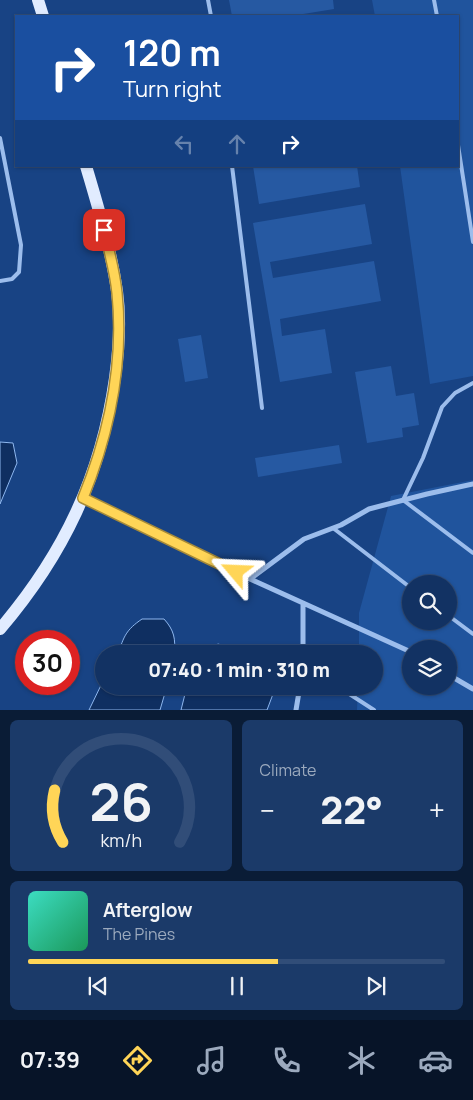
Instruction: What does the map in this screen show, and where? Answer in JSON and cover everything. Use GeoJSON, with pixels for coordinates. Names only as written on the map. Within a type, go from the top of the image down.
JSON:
{"type":"FeatureCollection","features":[{"type":"Feature","properties":{"kind":"main road"},"geometry":{"type":"LineString","coordinates":[[38,0],[42,15]]}},
{"type":"Feature","properties":{"kind":"main road"},"geometry":{"type":"LineString","coordinates":[[0,629],[46,569],[66,534],[96,467],[107,425],[117,360],[119,325],[117,292],[104,230],[86,167]]}},
{"type":"Feature","properties":{"kind":"street"},"geometry":{"type":"LineString","coordinates":[[250,579],[304,539],[341,525],[369,509],[473,484]]}},
{"type":"Feature","properties":{"kind":"street"},"geometry":{"type":"LineString","coordinates":[[83,498],[250,579],[402,648]]}},
{"type":"Feature","properties":{"kind":"street"},"geometry":{"type":"LineString","coordinates":[[303,603],[303,645]]}},
{"type":"Feature","properties":{"kind":"street"},"geometry":{"type":"LineString","coordinates":[[457,680],[473,689]]}},
{"type":"Feature","properties":{"kind":"street"},"geometry":{"type":"LineString","coordinates":[[296,710],[298,695]]}},
{"type":"Feature","properties":{"kind":"lane"},"geometry":{"type":"LineString","coordinates":[[208,0],[211,15]]}},
{"type":"Feature","properties":{"kind":"lane"},"geometry":{"type":"LineString","coordinates":[[434,0],[437,15]]}},
{"type":"Feature","properties":{"kind":"lane"},"geometry":{"type":"LineString","coordinates":[[0,138],[21,245],[19,272],[12,279],[0,281]]}},
{"type":"Feature","properties":{"kind":"lane"},"geometry":{"type":"LineString","coordinates":[[459,151],[473,242]]}},
{"type":"Feature","properties":{"kind":"lane"},"geometry":{"type":"LineString","coordinates":[[232,167],[262,408]]}},
{"type":"Feature","properties":{"kind":"lane"},"geometry":{"type":"LineString","coordinates":[[473,383],[455,393],[442,407],[423,458],[403,500],[473,554]]}},
{"type":"Feature","properties":{"kind":"lane"},"geometry":{"type":"LineString","coordinates":[[332,528],[402,581]]}},
{"type":"Feature","properties":{"kind":"lane"},"geometry":{"type":"LineString","coordinates":[[457,622],[473,634]]}},
{"type":"Feature","properties":{"kind":"lane"},"geometry":{"type":"LineString","coordinates":[[350,695],[374,710]]}},
{"type":"Feature","properties":{"kind":"shaded area"},"geometry":{"type":"Polygon","coordinates":[[[372,0],[473,0],[473,376],[430,384],[400,167],[459,167],[459,15],[375,15],[372,0]]]}},
{"type":"Feature","properties":{"kind":"shaded area"},"geometry":{"type":"Polygon","coordinates":[[[0,442],[13,443],[17,463],[0,504],[0,442]]]}},
{"type":"Feature","properties":{"kind":"shaded area"},"geometry":{"type":"Polygon","coordinates":[[[473,480],[473,710],[357,710],[358,695],[383,695],[383,645],[359,645],[359,613],[391,496],[473,480]]]}},
{"type":"Feature","properties":{"kind":"shaded area"},"geometry":{"type":"Polygon","coordinates":[[[142,619],[164,619],[174,635],[175,645],[121,645],[132,627],[142,619]]]}},
{"type":"Feature","properties":{"kind":"shaded area"},"geometry":{"type":"Polygon","coordinates":[[[96,695],[164,695],[160,710],[89,710],[96,695]]]}},
{"type":"Feature","properties":{"kind":"shaded area"},"geometry":{"type":"Polygon","coordinates":[[[185,695],[273,695],[267,710],[181,710],[185,695]]]}},
{"type":"Feature","properties":{"kind":"building"},"geometry":{"type":"Polygon","coordinates":[[[229,0],[333,0],[334,9],[297,15],[232,15],[229,0]]]}},
{"type":"Feature","properties":{"kind":"building"},"geometry":{"type":"Polygon","coordinates":[[[253,167],[357,167],[360,187],[259,204],[253,167]]]}},
{"type":"Feature","properties":{"kind":"building"},"geometry":{"type":"Polygon","coordinates":[[[365,204],[372,244],[270,262],[273,278],[374,261],[381,301],[280,319],[282,336],[325,329],[332,373],[280,382],[253,223],[365,204]]]}},
{"type":"Feature","properties":{"kind":"building"},"geometry":{"type":"Polygon","coordinates":[[[201,335],[208,378],[185,382],[178,339],[201,335]]]}},
{"type":"Feature","properties":{"kind":"building"},"geometry":{"type":"Polygon","coordinates":[[[391,366],[396,396],[414,393],[419,425],[402,428],[403,437],[367,443],[355,372],[391,366]]]}},
{"type":"Feature","properties":{"kind":"building"},"geometry":{"type":"Polygon","coordinates":[[[339,445],[342,463],[258,477],[255,458],[339,445]]]}},
{"type":"Feature","properties":{"kind":"route"},"geometry":{"type":"LineString","coordinates":[[104,230],[117,292],[119,325],[117,360],[112,401],[105,433],[96,467],[83,498],[236,572]]}}]}
